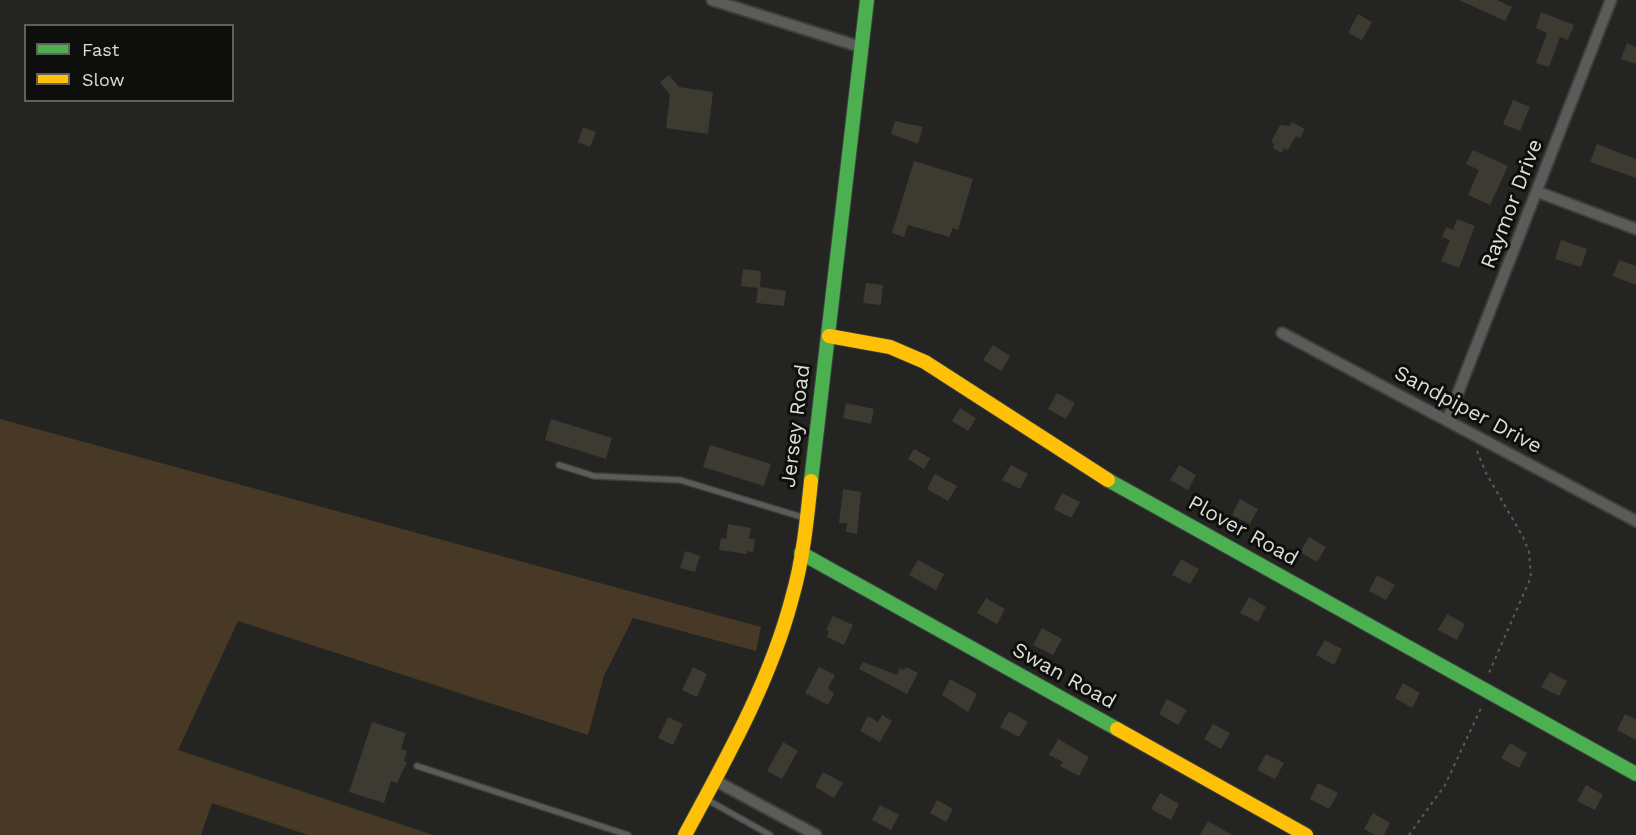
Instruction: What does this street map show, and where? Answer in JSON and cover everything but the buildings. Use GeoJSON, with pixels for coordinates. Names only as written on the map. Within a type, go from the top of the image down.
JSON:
{"type":"FeatureCollection","features":[{"type":"Feature","properties":{"kind":"street"},"geometry":{"type":"LineString","coordinates":[[712,0],[861,47]]}},
{"type":"Feature","properties":{"kind":"street","name":"Jersey Road"},"geometry":{"type":"LineString","coordinates":[[685,835],[714,780],[780,635],[792,599],[801,553],[829,336],[867,0]]}},
{"type":"Feature","properties":{"kind":"street","name":"Raymor Drive"},"geometry":{"type":"LineString","coordinates":[[1447,421],[1611,0]]}},
{"type":"Feature","properties":{"kind":"street"},"geometry":{"type":"LineString","coordinates":[[1538,192],[1636,229]]}},
{"type":"Feature","properties":{"kind":"street","name":"Sandpiper Drive"},"geometry":{"type":"LineString","coordinates":[[1282,333],[1636,521]]}},
{"type":"Feature","properties":{"kind":"street","name":"Plover Road"},"geometry":{"type":"LineString","coordinates":[[829,336],[890,347],[935,367],[1125,490],[1636,774]]}},
{"type":"Feature","properties":{"kind":"street","name":"Swan Road"},"geometry":{"type":"LineString","coordinates":[[801,553],[1306,835]]}},
{"type":"Feature","properties":{"kind":"street"},"geometry":{"type":"LineString","coordinates":[[714,780],[816,835]]}},
{"type":"Feature","properties":{"kind":"lane"},"geometry":{"type":"LineString","coordinates":[[559,465],[594,476],[680,480],[805,518]]}},
{"type":"Feature","properties":{"kind":"lane"},"geometry":{"type":"LineString","coordinates":[[417,766],[628,835]]}},
{"type":"Feature","properties":{"kind":"lane"},"geometry":{"type":"LineString","coordinates":[[705,798],[770,835]]}},
{"type":"Feature","properties":{"kind":"path"},"geometry":{"type":"LineString","coordinates":[[1409,835],[1446,785],[1479,717],[1485,690],[1531,577],[1529,552],[1486,473],[1470,434]]}},
{"type":"Feature","properties":{"kind":"shaded area"},"geometry":{"type":"Polygon","coordinates":[[[0,419],[761,627],[756,651],[633,618],[604,676],[588,735],[238,621],[178,750],[433,835],[308,835],[212,803],[201,835],[0,835],[0,419]]]}},
{"type":"Feature","properties":{"kind":"traffic: fast"},"geometry":{"type":"LineString","coordinates":[[811,481],[867,0]]}},
{"type":"Feature","properties":{"kind":"traffic: fast"},"geometry":{"type":"LineString","coordinates":[[1108,480],[1636,774]]}},
{"type":"Feature","properties":{"kind":"traffic: fast"},"geometry":{"type":"LineString","coordinates":[[801,553],[1117,729]]}},
{"type":"Feature","properties":{"kind":"traffic: slow"},"geometry":{"type":"LineString","coordinates":[[829,336],[890,347],[925,362],[1108,480]]}},
{"type":"Feature","properties":{"kind":"traffic: slow"},"geometry":{"type":"LineString","coordinates":[[685,835],[746,720],[772,660],[799,569],[811,481]]}},
{"type":"Feature","properties":{"kind":"traffic: slow"},"geometry":{"type":"LineString","coordinates":[[1117,729],[1306,835]]}}]}
